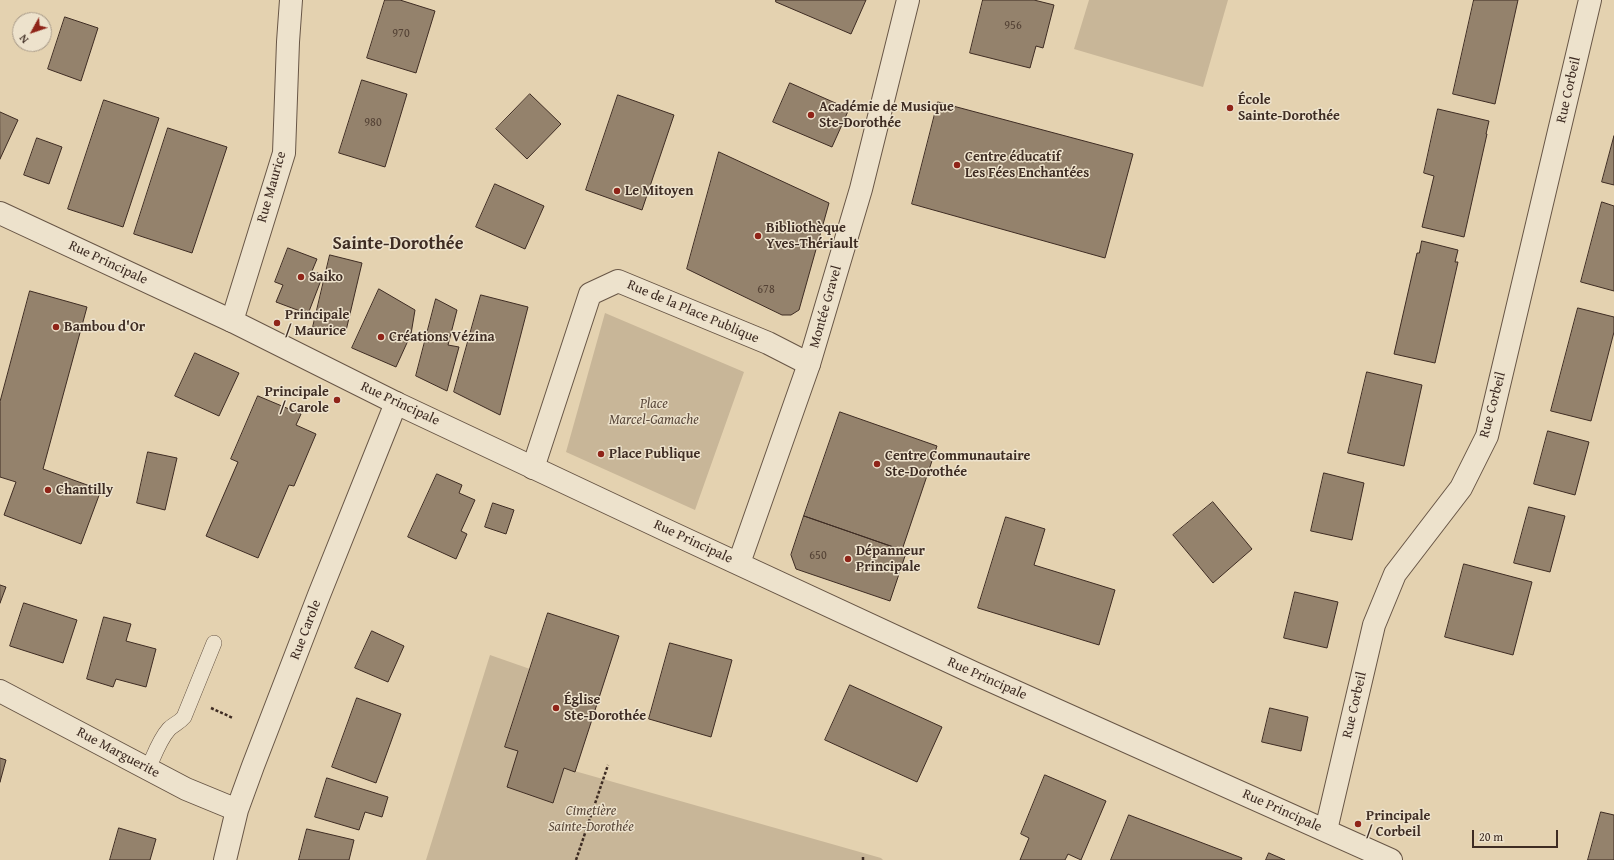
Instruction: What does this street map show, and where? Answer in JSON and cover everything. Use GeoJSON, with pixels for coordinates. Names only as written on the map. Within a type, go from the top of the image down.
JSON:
{"type":"FeatureCollection","features":[{"type":"Feature","properties":{"kind":"street","name":"Rue Maurice"},"geometry":{"type":"LineString","coordinates":[[232,321],[284,153],[291,0]]}},
{"type":"Feature","properties":{"kind":"street","name":"Montée Gravel"},"geometry":{"type":"LineString","coordinates":[[739,564],[809,364],[861,189],[908,0]]}},
{"type":"Feature","properties":{"kind":"street","name":"Rue Corbeil"},"geometry":{"type":"LineString","coordinates":[[1326,830],[1374,625],[1395,574],[1461,488],[1487,436],[1590,0]]}},
{"type":"Feature","properties":{"kind":"street","name":"Rue Principale"},"geometry":{"type":"LineString","coordinates":[[0,213],[232,321],[396,403],[739,564],[976,674],[1391,860]]}},
{"type":"Feature","properties":{"kind":"street","name":"Rue de la Place Publique"},"geometry":{"type":"LineString","coordinates":[[533,468],[590,294],[618,281],[768,343],[809,364]]}},
{"type":"Feature","properties":{"kind":"street","name":"Rue Carole"},"geometry":{"type":"LineString","coordinates":[[225,860],[237,810],[253,766],[319,595],[396,403]]}},
{"type":"Feature","properties":{"kind":"street","name":"Rue Marguerite"},"geometry":{"type":"LineString","coordinates":[[0,691],[193,792],[237,810]]}},
{"type":"Feature","properties":{"kind":"lane"},"geometry":{"type":"LineString","coordinates":[[148,769],[165,735],[184,717],[214,643]]}},
{"type":"Feature","properties":{"kind":"path"},"geometry":{"type":"LineString","coordinates":[[225,714],[233,718]]}},
{"type":"Feature","properties":{"kind":"path"},"geometry":{"type":"LineString","coordinates":[[576,860],[608,765]]}},
{"type":"Feature","properties":{"kind":"green space"},"geometry":{"type":"Polygon","coordinates":[[[1089,0],[1228,0],[1203,87],[1074,49],[1089,0]]]}},
{"type":"Feature","properties":{"kind":"green space","name":"Place Marcel-Gamache"},"geometry":{"type":"Polygon","coordinates":[[[605,313],[744,372],[695,510],[566,452],[605,313]]]}},
{"type":"Feature","properties":{"kind":"green space","name":"Cimetière Sainte-Dorothée"},"geometry":{"type":"Polygon","coordinates":[[[490,655],[530,669],[505,747],[518,751],[507,787],[553,803],[564,768],[881,858],[883,860],[426,860],[490,655]]]}},
{"type":"Feature","properties":{"kind":"building"},"geometry":{"type":"Polygon","coordinates":[[[385,0],[400,0],[435,11],[416,73],[367,58],[385,0]]]}},
{"type":"Feature","properties":{"kind":"building"},"geometry":{"type":"Polygon","coordinates":[[[776,0],[866,0],[851,34],[776,2],[776,0]]]}},
{"type":"Feature","properties":{"kind":"building"},"geometry":{"type":"Polygon","coordinates":[[[983,0],[1034,0],[1054,5],[1043,48],[1036,46],[1030,68],[970,53],[983,0]]]}},
{"type":"Feature","properties":{"kind":"building"},"geometry":{"type":"Polygon","coordinates":[[[1474,0],[1518,0],[1495,104],[1453,94],[1474,0]]]}},
{"type":"Feature","properties":{"kind":"building"},"geometry":{"type":"Polygon","coordinates":[[[65,17],[98,28],[81,81],[48,69],[65,17]]]}},
{"type":"Feature","properties":{"kind":"building"},"geometry":{"type":"Polygon","coordinates":[[[362,80],[407,94],[385,167],[339,153],[362,80]]]}},
{"type":"Feature","properties":{"kind":"building","name":"Académie de Musique Ste-Dorothée"},"geometry":{"type":"Polygon","coordinates":[[[790,83],[849,109],[832,147],[773,122],[790,83]]]}},
{"type":"Feature","properties":{"kind":"building"},"geometry":{"type":"Polygon","coordinates":[[[530,94],[561,124],[527,159],[496,129],[530,94]]]}},
{"type":"Feature","properties":{"kind":"building"},"geometry":{"type":"Polygon","coordinates":[[[618,95],[674,115],[642,210],[586,190],[618,95]]]}},
{"type":"Feature","properties":{"kind":"building"},"geometry":{"type":"Polygon","coordinates":[[[104,100],[159,118],[123,227],[68,209],[104,100]]]}},
{"type":"Feature","properties":{"kind":"building"},"geometry":{"type":"Polygon","coordinates":[[[938,102],[1133,154],[1105,258],[912,204],[938,102]]]}},
{"type":"Feature","properties":{"kind":"building"},"geometry":{"type":"Polygon","coordinates":[[[1438,109],[1489,121],[1464,237],[1422,227],[1434,176],[1424,173],[1438,109]]]}},
{"type":"Feature","properties":{"kind":"building"},"geometry":{"type":"Polygon","coordinates":[[[0,112],[18,120],[0,159],[0,112]]]}},
{"type":"Feature","properties":{"kind":"building"},"geometry":{"type":"Polygon","coordinates":[[[168,128],[227,147],[192,253],[134,234],[168,128]]]}},
{"type":"Feature","properties":{"kind":"building"},"geometry":{"type":"Polygon","coordinates":[[[1614,136],[1614,185],[1602,182],[1614,136]]]}},
{"type":"Feature","properties":{"kind":"building"},"geometry":{"type":"Polygon","coordinates":[[[37,138],[62,147],[49,184],[24,175],[37,138]]]}},
{"type":"Feature","properties":{"kind":"building","name":"Bibliothèque Yves-Thériault"},"geometry":{"type":"Polygon","coordinates":[[[719,152],[829,203],[799,310],[791,315],[782,315],[687,269],[719,152]]]}},
{"type":"Feature","properties":{"kind":"building"},"geometry":{"type":"Polygon","coordinates":[[[495,184],[544,206],[525,249],[476,227],[495,184]]]}},
{"type":"Feature","properties":{"kind":"building"},"geometry":{"type":"Polygon","coordinates":[[[1602,202],[1614,206],[1614,291],[1581,282],[1602,202]]]}},
{"type":"Feature","properties":{"kind":"building"},"geometry":{"type":"Polygon","coordinates":[[[1422,241],[1458,250],[1455,262],[1458,262],[1435,363],[1394,354],[1417,253],[1419,253],[1422,241]]]}},
{"type":"Feature","properties":{"kind":"building"},"geometry":{"type":"Polygon","coordinates":[[[288,248],[317,259],[312,271],[323,275],[308,314],[276,302],[283,285],[275,282],[288,248]]]}},
{"type":"Feature","properties":{"kind":"building"},"geometry":{"type":"Polygon","coordinates":[[[330,255],[362,263],[345,335],[313,327],[330,255]]]}},
{"type":"Feature","properties":{"kind":"building"},"geometry":{"type":"Polygon","coordinates":[[[379,289],[415,310],[411,334],[396,367],[352,348],[379,289]]]}},
{"type":"Feature","properties":{"kind":"building"},"geometry":{"type":"Polygon","coordinates":[[[30,291],[87,307],[43,469],[101,490],[81,544],[4,515],[16,482],[0,477],[0,402],[30,291]]]}},
{"type":"Feature","properties":{"kind":"building"},"geometry":{"type":"Polygon","coordinates":[[[481,295],[528,307],[500,415],[454,392],[481,295]]]}},
{"type":"Feature","properties":{"kind":"building"},"geometry":{"type":"Polygon","coordinates":[[[436,299],[457,310],[448,345],[459,347],[447,391],[416,376],[436,299]]]}},
{"type":"Feature","properties":{"kind":"building"},"geometry":{"type":"Polygon","coordinates":[[[1578,308],[1614,317],[1614,332],[1591,421],[1551,411],[1578,308]]]}},
{"type":"Feature","properties":{"kind":"building"},"geometry":{"type":"Polygon","coordinates":[[[195,353],[239,373],[219,416],[175,396],[195,353]]]}},
{"type":"Feature","properties":{"kind":"building"},"geometry":{"type":"Polygon","coordinates":[[[1367,372],[1422,385],[1404,466],[1348,453],[1367,372]]]}},
{"type":"Feature","properties":{"kind":"building"},"geometry":{"type":"Polygon","coordinates":[[[258,396],[301,414],[296,425],[316,434],[294,486],[289,485],[258,558],[206,536],[238,462],[231,459],[258,396]]]}},
{"type":"Feature","properties":{"kind":"building","name":"Centre Communautaire Ste-Dorothée"},"geometry":{"type":"Polygon","coordinates":[[[840,412],[937,446],[902,550],[804,516],[840,412]]]}},
{"type":"Feature","properties":{"kind":"building"},"geometry":{"type":"Polygon","coordinates":[[[1548,431],[1589,442],[1575,495],[1534,484],[1548,431]]]}},
{"type":"Feature","properties":{"kind":"building"},"geometry":{"type":"Polygon","coordinates":[[[148,452],[177,458],[165,510],[137,503],[148,452]]]}},
{"type":"Feature","properties":{"kind":"building"},"geometry":{"type":"Polygon","coordinates":[[[1324,473],[1364,483],[1352,540],[1311,531],[1324,473]]]}},
{"type":"Feature","properties":{"kind":"building"},"geometry":{"type":"Polygon","coordinates":[[[437,474],[462,485],[459,493],[475,500],[461,531],[467,534],[456,559],[408,537],[437,474]]]}},
{"type":"Feature","properties":{"kind":"building"},"geometry":{"type":"Polygon","coordinates":[[[1213,502],[1252,549],[1213,583],[1173,535],[1213,502]]]}},
{"type":"Feature","properties":{"kind":"building"},"geometry":{"type":"Polygon","coordinates":[[[493,503],[514,510],[506,534],[485,527],[493,503]]]}},
{"type":"Feature","properties":{"kind":"building"},"geometry":{"type":"Polygon","coordinates":[[[1529,507],[1565,516],[1550,572],[1514,563],[1529,507]]]}},
{"type":"Feature","properties":{"kind":"building","name":"Dépanneur Principale"},"geometry":{"type":"Polygon","coordinates":[[[804,516],[902,550],[906,553],[890,601],[796,569],[791,555],[804,516]]]}},
{"type":"Feature","properties":{"kind":"building"},"geometry":{"type":"Polygon","coordinates":[[[1006,517],[1045,529],[1034,565],[1115,590],[1099,645],[978,608],[1006,517]]]}},
{"type":"Feature","properties":{"kind":"building"},"geometry":{"type":"Polygon","coordinates":[[[1464,564],[1532,582],[1513,655],[1445,637],[1464,564]]]}},
{"type":"Feature","properties":{"kind":"building"},"geometry":{"type":"Polygon","coordinates":[[[0,585],[6,587],[0,603],[0,585]]]}},
{"type":"Feature","properties":{"kind":"building"},"geometry":{"type":"Polygon","coordinates":[[[1295,592],[1338,602],[1327,648],[1284,638],[1295,592]]]}},
{"type":"Feature","properties":{"kind":"building"},"geometry":{"type":"Polygon","coordinates":[[[24,603],[77,620],[63,663],[10,646],[24,603]]]}},
{"type":"Feature","properties":{"kind":"building","name":"Église Ste-Dorothée"},"geometry":{"type":"Polygon","coordinates":[[[548,613],[619,636],[575,772],[564,768],[553,803],[507,787],[518,751],[505,747],[548,613]]]}},
{"type":"Feature","properties":{"kind":"building"},"geometry":{"type":"Polygon","coordinates":[[[104,617],[131,624],[126,641],[156,649],[146,687],[116,679],[113,687],[87,679],[104,617]]]}},
{"type":"Feature","properties":{"kind":"building"},"geometry":{"type":"Polygon","coordinates":[[[372,631],[404,646],[388,682],[355,668],[372,631]]]}},
{"type":"Feature","properties":{"kind":"building"},"geometry":{"type":"Polygon","coordinates":[[[670,643],[732,660],[711,737],[649,719],[670,643]]]}},
{"type":"Feature","properties":{"kind":"building"},"geometry":{"type":"Polygon","coordinates":[[[850,685],[942,727],[917,782],[825,740],[850,685]]]}},
{"type":"Feature","properties":{"kind":"building"},"geometry":{"type":"Polygon","coordinates":[[[357,698],[401,714],[376,783],[332,767],[357,698]]]}},
{"type":"Feature","properties":{"kind":"building"},"geometry":{"type":"Polygon","coordinates":[[[1270,708],[1308,717],[1301,751],[1262,742],[1270,708]]]}},
{"type":"Feature","properties":{"kind":"building"},"geometry":{"type":"Polygon","coordinates":[[[0,758],[6,760],[0,782],[0,758]]]}},
{"type":"Feature","properties":{"kind":"building"},"geometry":{"type":"Polygon","coordinates":[[[1045,775],[1106,801],[1081,860],[1068,854],[1065,860],[1020,860],[1029,838],[1021,834],[1045,775]]]}},
{"type":"Feature","properties":{"kind":"building"},"geometry":{"type":"Polygon","coordinates":[[[327,778],[388,797],[382,817],[365,812],[359,830],[315,817],[327,778]]]}},
{"type":"Feature","properties":{"kind":"building"},"geometry":{"type":"Polygon","coordinates":[[[1601,812],[1614,815],[1614,860],[1588,860],[1601,812]]]}},
{"type":"Feature","properties":{"kind":"building"},"geometry":{"type":"Polygon","coordinates":[[[1129,815],[1242,858],[1241,860],[1111,860],[1129,815]]]}},
{"type":"Feature","properties":{"kind":"building"},"geometry":{"type":"Polygon","coordinates":[[[119,828],[156,839],[150,860],[110,860],[119,828]]]}},
{"type":"Feature","properties":{"kind":"building"},"geometry":{"type":"Polygon","coordinates":[[[307,829],[354,840],[349,860],[299,860],[307,829]]]}},
{"type":"Feature","properties":{"kind":"building"},"geometry":{"type":"Polygon","coordinates":[[[1269,853],[1285,860],[1266,860],[1269,853]]]}},
{"type":"Feature","properties":{"kind":"place","name":"École Sainte-Dorothée"},"geometry":{"type":"Point","coordinates":[1230,108]}},
{"type":"Feature","properties":{"kind":"place","name":"Académie de Musique Ste-Dorothée"},"geometry":{"type":"Point","coordinates":[811,115]}},
{"type":"Feature","properties":{"kind":"place","name":"Centre éducatif Les Fées Enchantées"},"geometry":{"type":"Point","coordinates":[957,165]}},
{"type":"Feature","properties":{"kind":"place","name":"Le Mitoyen"},"geometry":{"type":"Point","coordinates":[617,191]}},
{"type":"Feature","properties":{"kind":"place","name":"Bibliothèque Yves-Thériault"},"geometry":{"type":"Point","coordinates":[758,236]}},
{"type":"Feature","properties":{"kind":"place","name":"Saiko"},"geometry":{"type":"Point","coordinates":[301,277]}},
{"type":"Feature","properties":{"kind":"place","name":"Principale / Maurice"},"geometry":{"type":"Point","coordinates":[277,323]}},
{"type":"Feature","properties":{"kind":"place","name":"Bambou d'Or"},"geometry":{"type":"Point","coordinates":[56,327]}},
{"type":"Feature","properties":{"kind":"place","name":"Créations Vézina"},"geometry":{"type":"Point","coordinates":[381,337]}},
{"type":"Feature","properties":{"kind":"place","name":"Principale / Carole"},"geometry":{"type":"Point","coordinates":[337,400]}},
{"type":"Feature","properties":{"kind":"place","name":"Place Publique"},"geometry":{"type":"Point","coordinates":[601,454]}},
{"type":"Feature","properties":{"kind":"place","name":"Centre Communautaire Ste-Dorothée"},"geometry":{"type":"Point","coordinates":[877,464]}},
{"type":"Feature","properties":{"kind":"place","name":"Chantilly"},"geometry":{"type":"Point","coordinates":[48,490]}},
{"type":"Feature","properties":{"kind":"place","name":"Dépanneur Principale"},"geometry":{"type":"Point","coordinates":[848,559]}},
{"type":"Feature","properties":{"kind":"place","name":"Église Ste-Dorothée"},"geometry":{"type":"Point","coordinates":[556,708]}},
{"type":"Feature","properties":{"kind":"place","name":"Principale / Corbeil"},"geometry":{"type":"Point","coordinates":[1358,824]}},
{"type":"Feature","properties":{"kind":"district","name":"Sainte-Dorothée"},"geometry":{"type":"Point","coordinates":[398,244]}}]}
